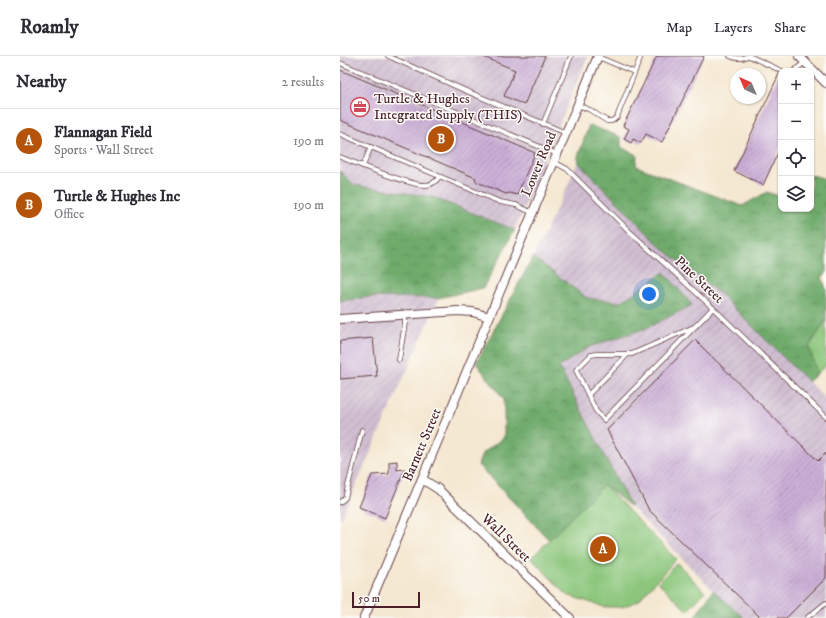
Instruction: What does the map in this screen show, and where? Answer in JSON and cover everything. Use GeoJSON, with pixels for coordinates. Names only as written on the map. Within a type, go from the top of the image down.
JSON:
{"type":"FeatureCollection","features":[{"type":"Feature","properties":{"kind":"street","name":"Lower Road"},"geometry":{"type":"LineString","coordinates":[[504,282],[598,57]]}},
{"type":"Feature","properties":{"kind":"street"},"geometry":{"type":"LineString","coordinates":[[802,59],[826,83]]}},
{"type":"Feature","properties":{"kind":"street","name":"Barnett Street"},"geometry":{"type":"LineString","coordinates":[[364,618],[504,282]]}},
{"type":"Feature","properties":{"kind":"street"},"geometry":{"type":"LineString","coordinates":[[340,319],[458,311],[473,312],[489,317]]}},
{"type":"Feature","properties":{"kind":"street","name":"Wall Street"},"geometry":{"type":"LineString","coordinates":[[422,479],[438,489],[570,618]]}},
{"type":"Feature","properties":{"kind":"lane"},"geometry":{"type":"LineString","coordinates":[[388,56],[566,133]]}},
{"type":"Feature","properties":{"kind":"lane"},"geometry":{"type":"LineString","coordinates":[[543,124],[572,56]]}},
{"type":"Feature","properties":{"kind":"lane"},"geometry":{"type":"LineString","coordinates":[[578,104],[607,121],[612,121],[617,117],[640,56]]}},
{"type":"Feature","properties":{"kind":"lane"},"geometry":{"type":"LineString","coordinates":[[730,56],[734,58],[743,58],[748,56],[778,69]]}},
{"type":"Feature","properties":{"kind":"lane"},"geometry":{"type":"LineString","coordinates":[[598,57],[634,72]]}},
{"type":"Feature","properties":{"kind":"lane"},"geometry":{"type":"LineString","coordinates":[[796,68],[802,59]]}},
{"type":"Feature","properties":{"kind":"lane","name":"Pine Street"},"geometry":{"type":"LineString","coordinates":[[340,63],[556,158],[628,230],[713,308],[826,417]]}},
{"type":"Feature","properties":{"kind":"lane"},"geometry":{"type":"LineString","coordinates":[[340,134],[500,202],[516,205],[533,213]]}},
{"type":"Feature","properties":{"kind":"lane"},"geometry":{"type":"LineString","coordinates":[[363,166],[371,147]]}},
{"type":"Feature","properties":{"kind":"lane"},"geometry":{"type":"LineString","coordinates":[[340,156],[374,172],[417,184],[432,184],[436,182],[439,177]]}},
{"type":"Feature","properties":{"kind":"lane"},"geometry":{"type":"LineString","coordinates":[[696,326],[636,353],[627,355],[594,354],[588,357],[576,370],[596,410],[604,420],[696,326],[713,308]]}},
{"type":"Feature","properties":{"kind":"lane"},"geometry":{"type":"LineString","coordinates":[[399,360],[405,315]]}},
{"type":"Feature","properties":{"kind":"lane"},"geometry":{"type":"LineString","coordinates":[[588,395],[627,355]]}},
{"type":"Feature","properties":{"kind":"lane"},"geometry":{"type":"LineString","coordinates":[[340,502],[345,498],[362,430]]}},
{"type":"Feature","properties":{"kind":"lane"},"geometry":{"type":"LineString","coordinates":[[808,617],[826,603]]}},
{"type":"Feature","properties":{"kind":"shaded area"},"geometry":{"type":"Polygon","coordinates":[[[340,56],[588,56],[515,230],[432,197],[354,185],[340,171],[340,56]]]}},
{"type":"Feature","properties":{"kind":"shaded area"},"geometry":{"type":"Polygon","coordinates":[[[578,162],[662,248],[720,294],[826,399],[826,618],[744,618],[713,590],[631,507],[559,368],[589,347],[647,328],[664,272],[621,302],[587,298],[533,257],[578,162]]]}},
{"type":"Feature","properties":{"kind":"shaded area"},"geometry":{"type":"Polygon","coordinates":[[[369,297],[439,298],[340,521],[340,301],[369,297]]]}},
{"type":"Feature","properties":{"kind":"green space"},"geometry":{"type":"Polygon","coordinates":[[[589,125],[621,137],[621,147],[637,155],[636,166],[742,206],[767,192],[778,196],[778,212],[814,212],[814,176],[826,179],[826,274],[822,277],[826,289],[826,320],[809,347],[817,374],[808,382],[720,294],[662,248],[578,162],[578,156],[589,125]]]}},
{"type":"Feature","properties":{"kind":"green space"},"geometry":{"type":"Polygon","coordinates":[[[340,171],[354,185],[432,197],[515,230],[483,288],[439,298],[369,297],[340,301],[340,171]]]}},
{"type":"Feature","properties":{"kind":"green space"},"geometry":{"type":"Polygon","coordinates":[[[533,257],[587,298],[621,302],[664,272],[692,305],[647,328],[589,347],[559,367],[631,507],[604,485],[549,540],[478,465],[482,454],[504,437],[504,399],[476,363],[533,257]]]}},
{"type":"Feature","properties":{"kind":"green space"},"geometry":{"type":"Polygon","coordinates":[[[826,320],[826,365],[817,374],[809,347],[826,320]]]}},
{"type":"Feature","properties":{"kind":"green space"},"geometry":{"type":"Polygon","coordinates":[[[604,485],[676,559],[638,601],[622,607],[604,607],[567,595],[531,558],[604,485]]]}},
{"type":"Feature","properties":{"kind":"green space"},"geometry":{"type":"Polygon","coordinates":[[[677,563],[705,592],[687,611],[658,582],[677,563]]]}},
{"type":"Feature","properties":{"kind":"green space"},"geometry":{"type":"Polygon","coordinates":[[[713,590],[744,618],[694,618],[713,590]]]}},
{"type":"Feature","properties":{"kind":"building"},"geometry":{"type":"Polygon","coordinates":[[[481,56],[545,56],[524,105],[504,96],[515,70],[481,56]]]}},
{"type":"Feature","properties":{"kind":"building"},"geometry":{"type":"Polygon","coordinates":[[[657,56],[704,56],[662,142],[646,134],[641,143],[633,139],[631,143],[624,139],[629,129],[623,126],[657,56]]]}},
{"type":"Feature","properties":{"kind":"building"},"geometry":{"type":"Polygon","coordinates":[[[340,70],[535,153],[517,195],[510,193],[506,194],[475,181],[476,178],[340,120],[340,70]]]}},
{"type":"Feature","properties":{"kind":"building"},"geometry":{"type":"Polygon","coordinates":[[[778,76],[778,152],[763,185],[734,171],[778,76]]]}},
{"type":"Feature","properties":{"kind":"building"},"geometry":{"type":"Polygon","coordinates":[[[373,338],[377,376],[340,379],[340,341],[373,338]]]}},
{"type":"Feature","properties":{"kind":"building"},"geometry":{"type":"Polygon","coordinates":[[[695,340],[818,461],[826,453],[826,578],[786,618],[761,618],[649,510],[607,430],[695,340]]]}},
{"type":"Feature","properties":{"kind":"building"},"geometry":{"type":"Polygon","coordinates":[[[397,461],[397,470],[405,469],[385,518],[359,507],[372,475],[389,474],[389,462],[397,461]]]}},
{"type":"Feature","properties":{"kind":"place","name":"Turtle & Hughes Integrated Supply (THIS)"},"geometry":{"type":"Point","coordinates":[360,107]}},
{"type":"Feature","properties":{"kind":"place","name":"Turtle & Hughes Inc"},"geometry":{"type":"Point","coordinates":[441,139]}},
{"type":"Feature","properties":{"kind":"place","name":"Flannagan Field"},"geometry":{"type":"Point","coordinates":[603,549]}}]}
